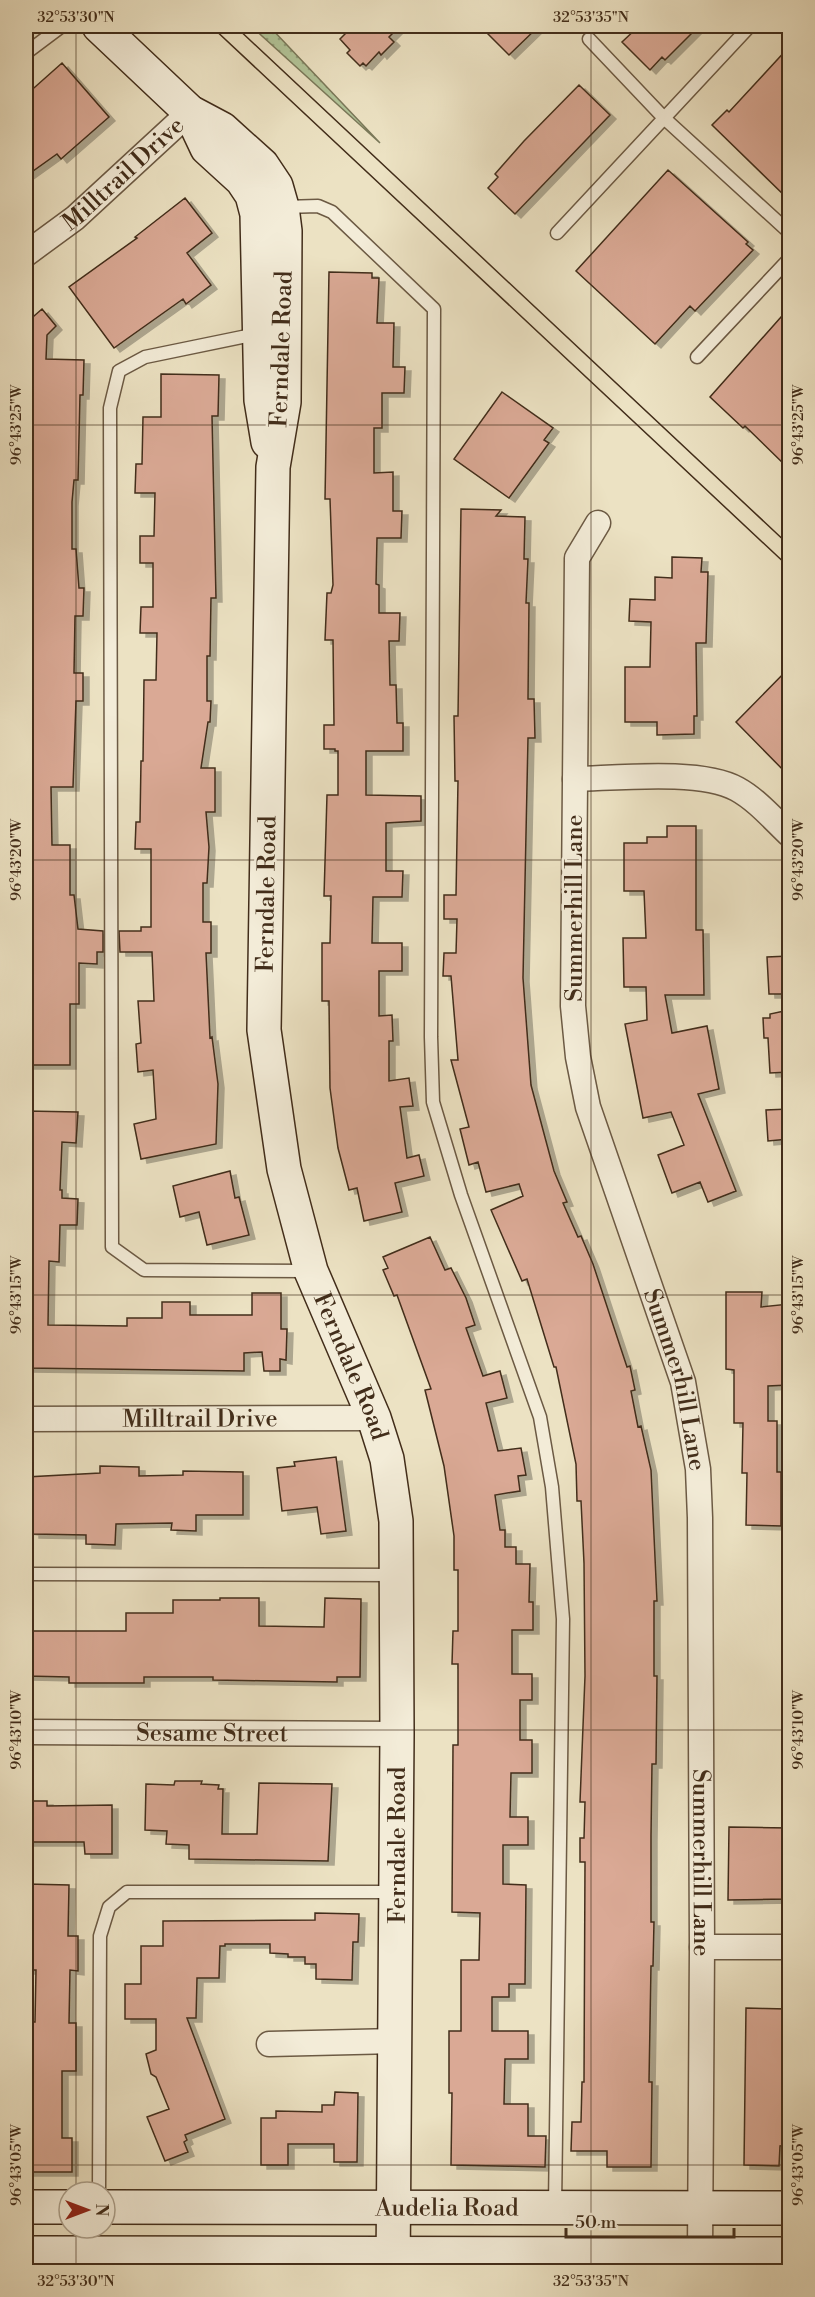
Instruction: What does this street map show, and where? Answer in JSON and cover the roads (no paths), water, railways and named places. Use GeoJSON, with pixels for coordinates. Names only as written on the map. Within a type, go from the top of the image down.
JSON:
{"type":"FeatureCollection","features":[{"type":"Feature","properties":{"kind":"street"},"geometry":{"type":"LineString","coordinates":[[99,26],[190,112],[222,129],[262,165],[276,186],[275,223]]}},
{"type":"Feature","properties":{"kind":"street","name":"Milltrail Drive"},"geometry":{"type":"LineString","coordinates":[[26,254],[75,218],[190,112]]}},
{"type":"Feature","properties":{"kind":"street","name":"Ferndale Road"},"geometry":{"type":"LineString","coordinates":[[273,467],[261,400],[258,334],[275,223]]}},
{"type":"Feature","properties":{"kind":"street","name":"Ferndale Road"},"geometry":{"type":"LineString","coordinates":[[275,223],[284,402],[273,467],[264,1030],[284,1169],[311,1271],[374,1418],[387,1458],[396,1521],[398,1734],[393,2262]]}},
{"type":"Feature","properties":{"kind":"street","name":"Summerhill Lane"},"geometry":{"type":"LineString","coordinates":[[598,523],[577,558],[573,1006],[578,1058],[588,1107],[683,1382],[698,1469],[702,1947],[700,2253]]}},
{"type":"Feature","properties":{"kind":"street"},"geometry":{"type":"LineString","coordinates":[[575,779],[704,779],[736,788],[759,804],[789,835]]}},
{"type":"Feature","properties":{"kind":"street","name":"Milltrail Drive"},"geometry":{"type":"LineString","coordinates":[[26,1419],[374,1418]]}},
{"type":"Feature","properties":{"kind":"street","name":"Sesame Street"},"geometry":{"type":"LineString","coordinates":[[26,1732],[398,1734]]}},
{"type":"Feature","properties":{"kind":"street"},"geometry":{"type":"LineString","coordinates":[[702,1947],[789,1947]]}},
{"type":"Feature","properties":{"kind":"street"},"geometry":{"type":"LineString","coordinates":[[269,2044],[396,2042]]}},
{"type":"Feature","properties":{"kind":"street"},"geometry":{"type":"LineString","coordinates":[[26,2207],[57,2207]]}},
{"type":"Feature","properties":{"kind":"street","name":"Audelia Road"},"geometry":{"type":"LineString","coordinates":[[117,2207],[789,2208]]}},
{"type":"Feature","properties":{"kind":"street","name":"Audelia Road"},"geometry":{"type":"LineString","coordinates":[[26,2253],[393,2262],[700,2253],[789,2254]]}},
{"type":"Feature","properties":{"kind":"lane"},"geometry":{"type":"LineString","coordinates":[[26,53],[62,26]]}},
{"type":"Feature","properties":{"kind":"lane"},"geometry":{"type":"LineString","coordinates":[[557,233],[750,26]]}},
{"type":"Feature","properties":{"kind":"lane"},"geometry":{"type":"LineString","coordinates":[[589,39],[664,118],[789,233]]}},
{"type":"Feature","properties":{"kind":"lane"},"geometry":{"type":"LineString","coordinates":[[275,223],[318,206],[332,212],[434,309],[431,1037],[433,1102],[461,1195],[540,1418],[552,1487],[563,1619],[555,2207]]}},
{"type":"Feature","properties":{"kind":"lane"},"geometry":{"type":"LineString","coordinates":[[697,357],[789,258]]}},
{"type":"Feature","properties":{"kind":"lane"},"geometry":{"type":"LineString","coordinates":[[258,334],[145,357],[119,371],[110,408],[112,1246],[144,1270],[311,1271]]}},
{"type":"Feature","properties":{"kind":"lane"},"geometry":{"type":"LineString","coordinates":[[26,1574],[396,1575]]}},
{"type":"Feature","properties":{"kind":"lane"},"geometry":{"type":"LineString","coordinates":[[99,2180],[100,1936],[110,1906],[127,1892],[397,1892]]}},
{"type":"Feature","properties":{"kind":"tram line"},"geometry":{"type":"LineString","coordinates":[[211,26],[790,568]]}},
{"type":"Feature","properties":{"kind":"tram line"},"geometry":{"type":"LineString","coordinates":[[235,26],[790,546]]}}]}
